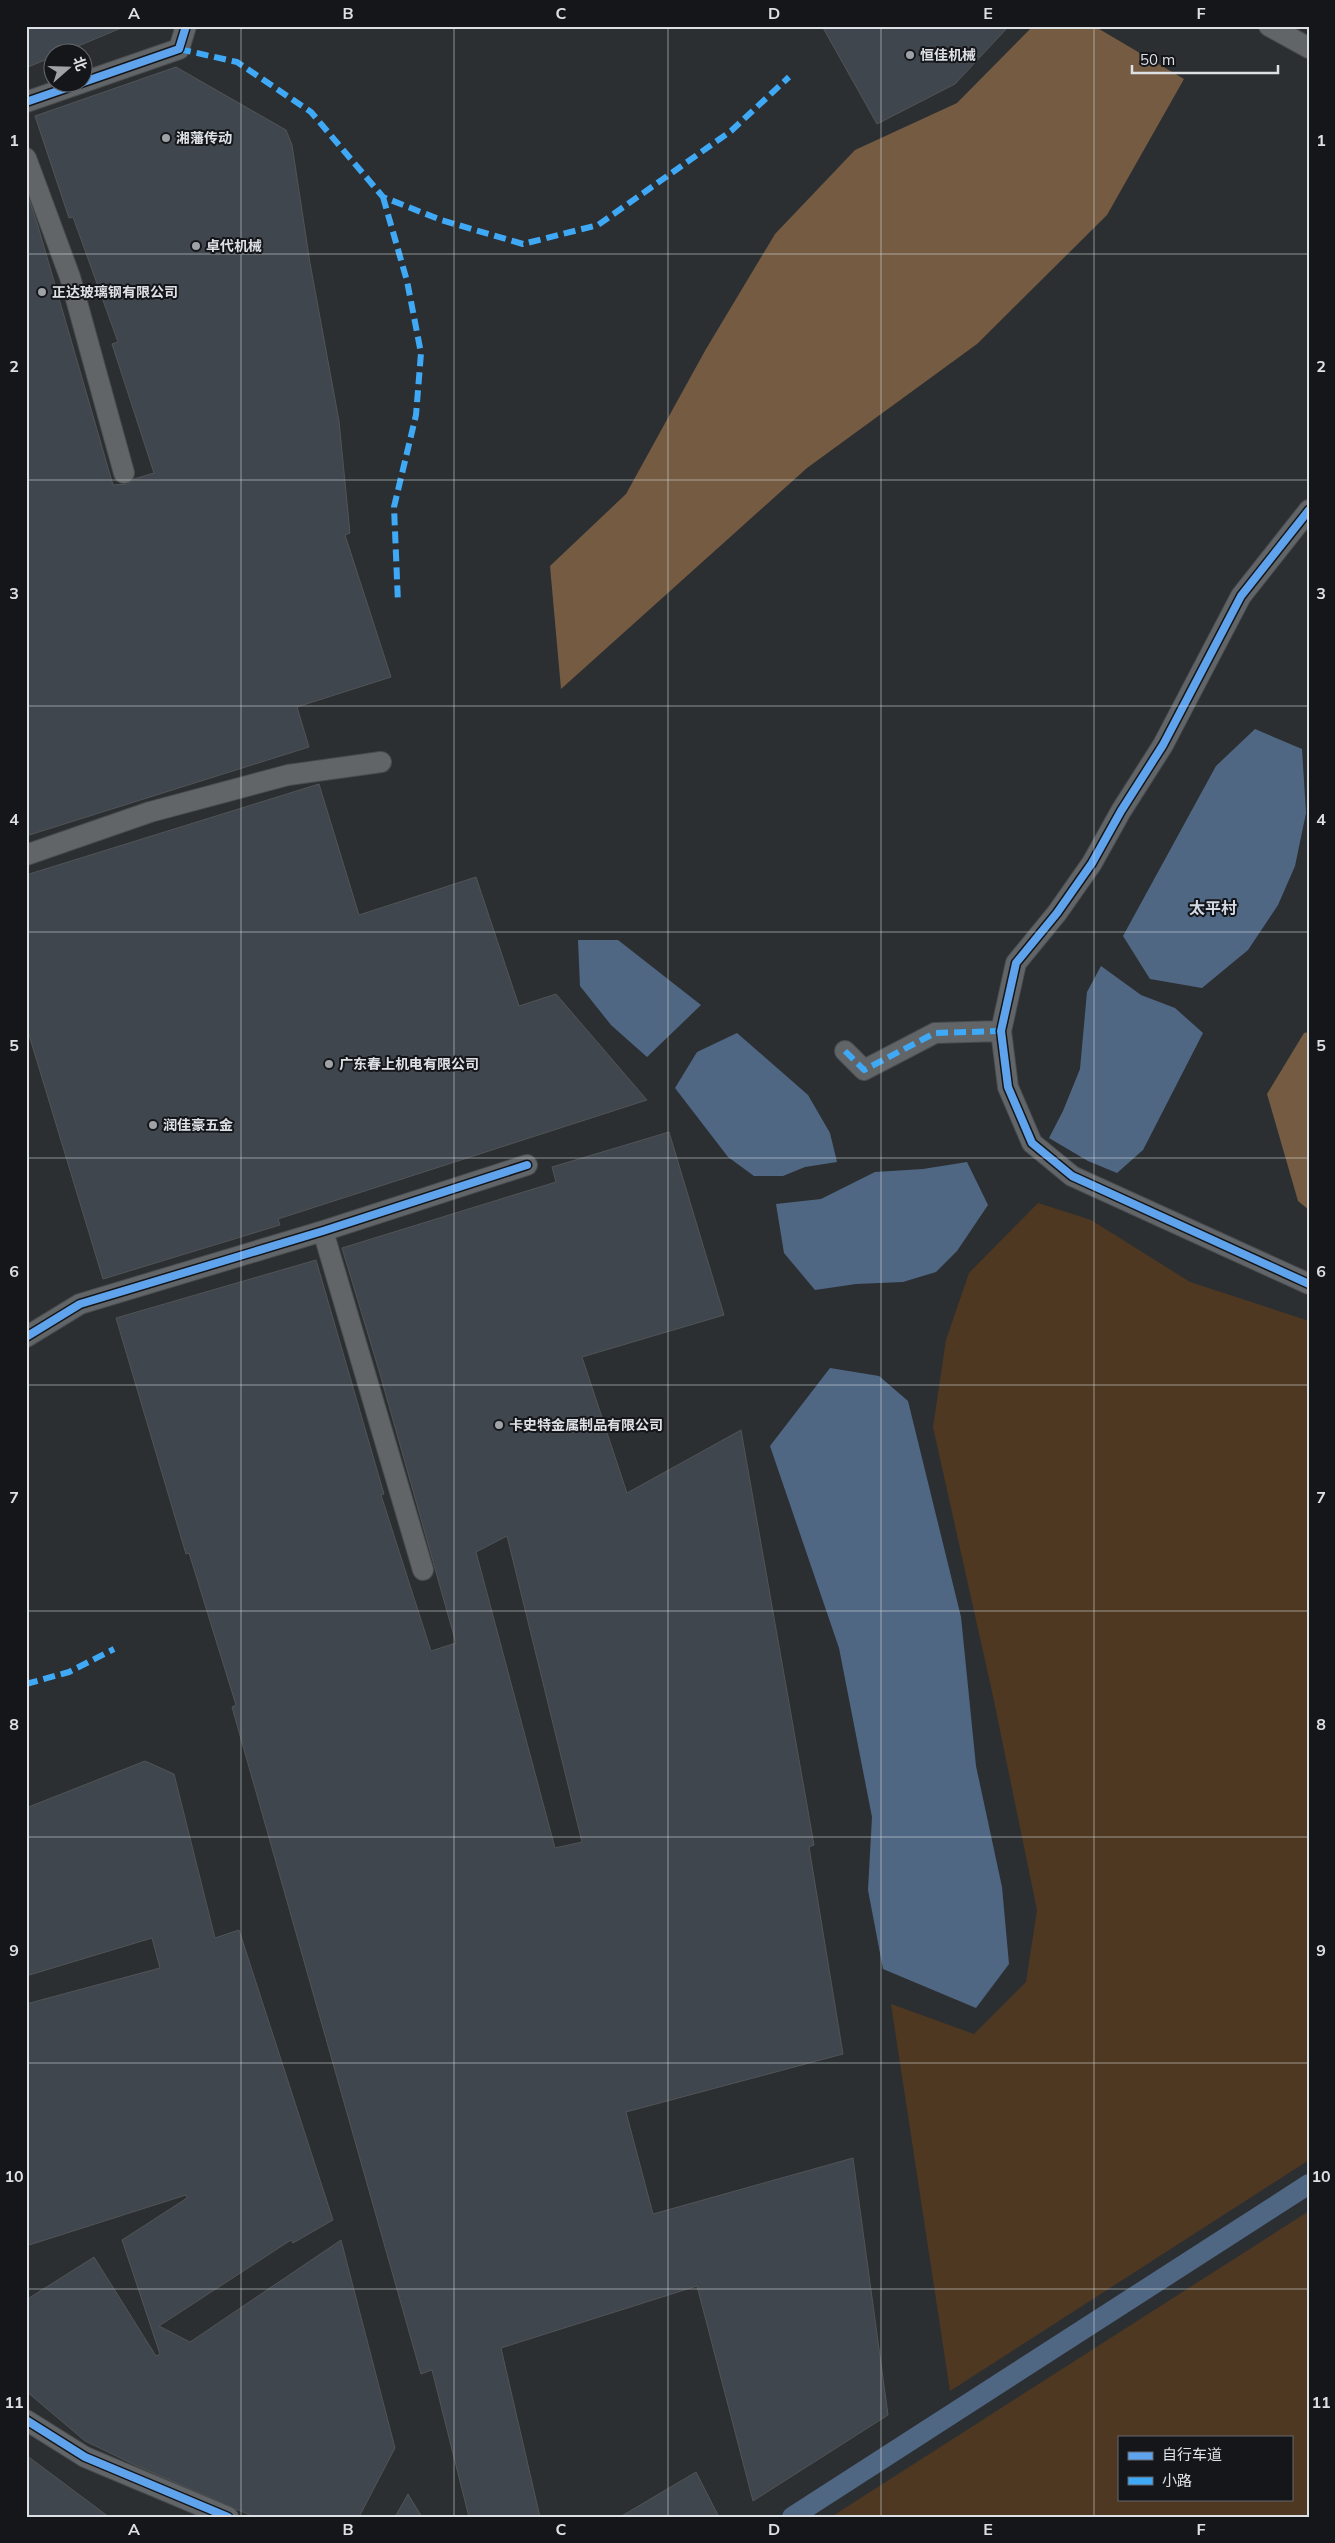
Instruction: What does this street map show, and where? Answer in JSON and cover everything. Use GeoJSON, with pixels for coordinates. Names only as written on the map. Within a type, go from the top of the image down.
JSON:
{"type":"FeatureCollection","features":[{"type":"Feature","properties":{"kind":"street"},"geometry":{"type":"LineString","coordinates":[[26,102],[179,49],[186,26]]}},
{"type":"Feature","properties":{"kind":"street"},"geometry":{"type":"LineString","coordinates":[[1269,26],[1309,48]]}},
{"type":"Feature","properties":{"kind":"street"},"geometry":{"type":"LineString","coordinates":[[26,158],[70,277],[124,473]]}},
{"type":"Feature","properties":{"kind":"street"},"geometry":{"type":"LineString","coordinates":[[1309,510],[1241,596],[1163,745],[1120,811],[1092,863],[1057,913],[1016,964],[1001,1032],[1008,1087],[1032,1143],[1072,1176],[1309,1284]]}},
{"type":"Feature","properties":{"kind":"street"},"geometry":{"type":"LineString","coordinates":[[26,855],[150,812],[288,775],[381,762]]}},
{"type":"Feature","properties":{"kind":"street"},"geometry":{"type":"LineString","coordinates":[[845,1051],[864,1070],[935,1033],[1001,1032]]}},
{"type":"Feature","properties":{"kind":"street"},"geometry":{"type":"LineString","coordinates":[[26,1337],[80,1304],[323,1231],[528,1165]]}},
{"type":"Feature","properties":{"kind":"street"},"geometry":{"type":"LineString","coordinates":[[323,1231],[423,1570]]}},
{"type":"Feature","properties":{"kind":"street"},"geometry":{"type":"LineString","coordinates":[[26,2420],[84,2457],[228,2517]]}},
{"type":"Feature","properties":{"kind":"shaded area"},"geometry":{"type":"Polygon","coordinates":[[[1033,26],[1094,26],[1184,79],[1107,215],[977,344],[807,468],[561,689],[550,566],[626,494],[706,349],[775,234],[855,150],[957,103],[1033,26]]]}},
{"type":"Feature","properties":{"kind":"shaded area"},"geometry":{"type":"Polygon","coordinates":[[[1309,1032],[1309,1210],[1298,1201],[1267,1094],[1304,1033],[1309,1032]]]}},
{"type":"Feature","properties":{"kind":"shaded area"},"geometry":{"type":"Polygon","coordinates":[[[1038,1203],[1091,1220],[1190,1282],[1309,1321],[1309,2160],[950,2391],[891,2004],[974,2034],[1026,1982],[1037,1910],[993,1696],[933,1427],[946,1340],[969,1273],[1038,1203]]]}},
{"type":"Feature","properties":{"kind":"shaded area"},"geometry":{"type":"Polygon","coordinates":[[[1309,2211],[1309,2517],[831,2517],[1309,2211]]]}},
{"type":"Feature","properties":{"kind":"water"},"geometry":{"type":"Polygon","coordinates":[[[1255,729],[1302,749],[1306,813],[1295,866],[1278,905],[1248,950],[1202,988],[1150,979],[1123,936],[1216,766],[1255,729]]]}},
{"type":"Feature","properties":{"kind":"water"},"geometry":{"type":"Polygon","coordinates":[[[578,940],[618,940],[701,1005],[647,1057],[611,1025],[580,986],[578,940]]]}},
{"type":"Feature","properties":{"kind":"water"},"geometry":{"type":"Polygon","coordinates":[[[1101,966],[1141,995],[1175,1008],[1203,1033],[1143,1150],[1117,1173],[1088,1161],[1049,1138],[1063,1111],[1080,1069],[1087,992],[1101,966]]]}},
{"type":"Feature","properties":{"kind":"water"},"geometry":{"type":"Polygon","coordinates":[[[737,1033],[808,1095],[830,1133],[837,1162],[805,1167],[783,1176],[754,1176],[728,1157],[675,1088],[697,1052],[737,1033]]]}},
{"type":"Feature","properties":{"kind":"water"},"geometry":{"type":"Polygon","coordinates":[[[967,1162],[988,1205],[957,1251],[936,1272],[903,1282],[856,1284],[815,1290],[784,1253],[776,1204],[821,1199],[875,1172],[923,1169],[967,1162]]]}},
{"type":"Feature","properties":{"kind":"water"},"geometry":{"type":"Polygon","coordinates":[[[830,1368],[879,1376],[908,1401],[961,1617],[976,1766],[1002,1887],[1009,1964],[976,2008],[883,1969],[868,1890],[872,1817],[839,1648],[770,1446],[830,1368]]]}},
{"type":"Feature","properties":{"kind":"building"},"geometry":{"type":"Polygon","coordinates":[[[26,26],[126,26],[88,42],[42,42],[42,61],[26,68],[26,26]]]}},
{"type":"Feature","properties":{"kind":"building","name":"恒佳机械"},"geometry":{"type":"Polygon","coordinates":[[[822,26],[1009,26],[955,84],[877,124],[822,26]]]}},
{"type":"Feature","properties":{"kind":"building"},"geometry":{"type":"Polygon","coordinates":[[[176,67],[286,130],[292,145],[310,263],[339,421],[350,533],[345,535],[391,677],[297,707],[309,747],[26,836],[26,200],[29,199],[38,226],[113,485],[128,484],[134,479],[154,473],[112,344],[118,342],[73,217],[69,218],[35,116],[176,67]]]}},
{"type":"Feature","properties":{"kind":"building"},"geometry":{"type":"Polygon","coordinates":[[[319,784],[359,915],[476,877],[519,1006],[556,994],[647,1100],[278,1219],[280,1225],[103,1279],[26,1025],[26,875],[319,784]]]}},
{"type":"Feature","properties":{"kind":"building"},"geometry":{"type":"Polygon","coordinates":[[[669,1132],[724,1315],[582,1357],[627,1493],[741,1430],[814,1845],[809,1847],[843,2054],[626,2112],[653,2214],[853,2158],[888,2415],[753,2501],[697,2286],[501,2348],[540,2517],[469,2517],[432,2370],[421,2374],[232,1707],[236,1705],[189,1553],[186,1554],[116,1318],[316,1260],[384,1494],[381,1495],[431,1651],[456,1643],[380,1374],[342,1248],[556,1182],[552,1167],[669,1132]],[[507,1536],[476,1552],[555,1848],[582,1842],[507,1536]]]}},
{"type":"Feature","properties":{"kind":"building"},"geometry":{"type":"Polygon","coordinates":[[[145,1761],[174,1774],[215,1938],[239,1930],[333,2220],[293,2243],[291,2240],[159,2326],[190,2342],[341,2240],[395,2448],[359,2517],[254,2517],[85,2441],[26,2391],[26,2300],[94,2257],[156,2356],[160,2354],[122,2240],[187,2198],[186,2195],[26,2246],[26,2004],[160,1968],[152,1938],[26,1976],[26,1808],[145,1761]]]}},
{"type":"Feature","properties":{"kind":"building"},"geometry":{"type":"Polygon","coordinates":[[[26,2455],[109,2517],[26,2517],[26,2455]]]}},
{"type":"Feature","properties":{"kind":"building"},"geometry":{"type":"Polygon","coordinates":[[[696,2472],[719,2517],[620,2517],[696,2472]]]}},
{"type":"Feature","properties":{"kind":"building"},"geometry":{"type":"Polygon","coordinates":[[[408,2494],[422,2517],[395,2517],[408,2494]]]}},
{"type":"Feature","properties":{"kind":"waterway"},"geometry":{"type":"LineString","coordinates":[[792,2517],[1309,2184]]}},
{"type":"Feature","properties":{"kind":"marked path"},"geometry":{"type":"LineString","coordinates":[[179,49],[237,62],[311,112],[383,197],[441,220],[523,244],[598,225],[731,131],[789,77]]}},
{"type":"Feature","properties":{"kind":"marked path"},"geometry":{"type":"LineString","coordinates":[[383,197],[407,281],[421,353],[416,415],[394,507],[398,603]]}},
{"type":"Feature","properties":{"kind":"marked path"},"geometry":{"type":"LineString","coordinates":[[845,1051],[864,1070],[935,1033],[1001,1031]]}},
{"type":"Feature","properties":{"kind":"marked path"},"geometry":{"type":"LineString","coordinates":[[26,1684],[69,1672],[114,1649]]}},
{"type":"Feature","properties":{"kind":"cycle path"},"geometry":{"type":"LineString","coordinates":[[26,102],[179,49],[186,26]]}},
{"type":"Feature","properties":{"kind":"cycle path"},"geometry":{"type":"LineString","coordinates":[[1309,510],[1241,596],[1163,745],[1121,811],[1092,863],[1057,913],[1016,963],[1001,1031],[1008,1087],[1032,1143],[1072,1176],[1309,1284]]}},
{"type":"Feature","properties":{"kind":"cycle path"},"geometry":{"type":"LineString","coordinates":[[26,1337],[80,1304],[323,1231],[527,1165]]}},
{"type":"Feature","properties":{"kind":"cycle path"},"geometry":{"type":"LineString","coordinates":[[26,2420],[85,2457],[228,2517]]}},
{"type":"Feature","properties":{"kind":"place","name":"恒佳机械"},"geometry":{"type":"Point","coordinates":[910,55]}},
{"type":"Feature","properties":{"kind":"place","name":"湘藩传动"},"geometry":{"type":"Point","coordinates":[166,138]}},
{"type":"Feature","properties":{"kind":"place","name":"卓代机械"},"geometry":{"type":"Point","coordinates":[196,246]}},
{"type":"Feature","properties":{"kind":"place","name":"正达玻璃钢有限公司"},"geometry":{"type":"Point","coordinates":[42,292]}},
{"type":"Feature","properties":{"kind":"place","name":"广东春上机电有限公司"},"geometry":{"type":"Point","coordinates":[329,1064]}},
{"type":"Feature","properties":{"kind":"place","name":"润佳豪五金"},"geometry":{"type":"Point","coordinates":[153,1125]}},
{"type":"Feature","properties":{"kind":"place","name":"卡史特金属制品有限公司"},"geometry":{"type":"Point","coordinates":[499,1425]}},
{"type":"Feature","properties":{"kind":"district","name":"太平村"},"geometry":{"type":"Point","coordinates":[1213,908]}}]}
